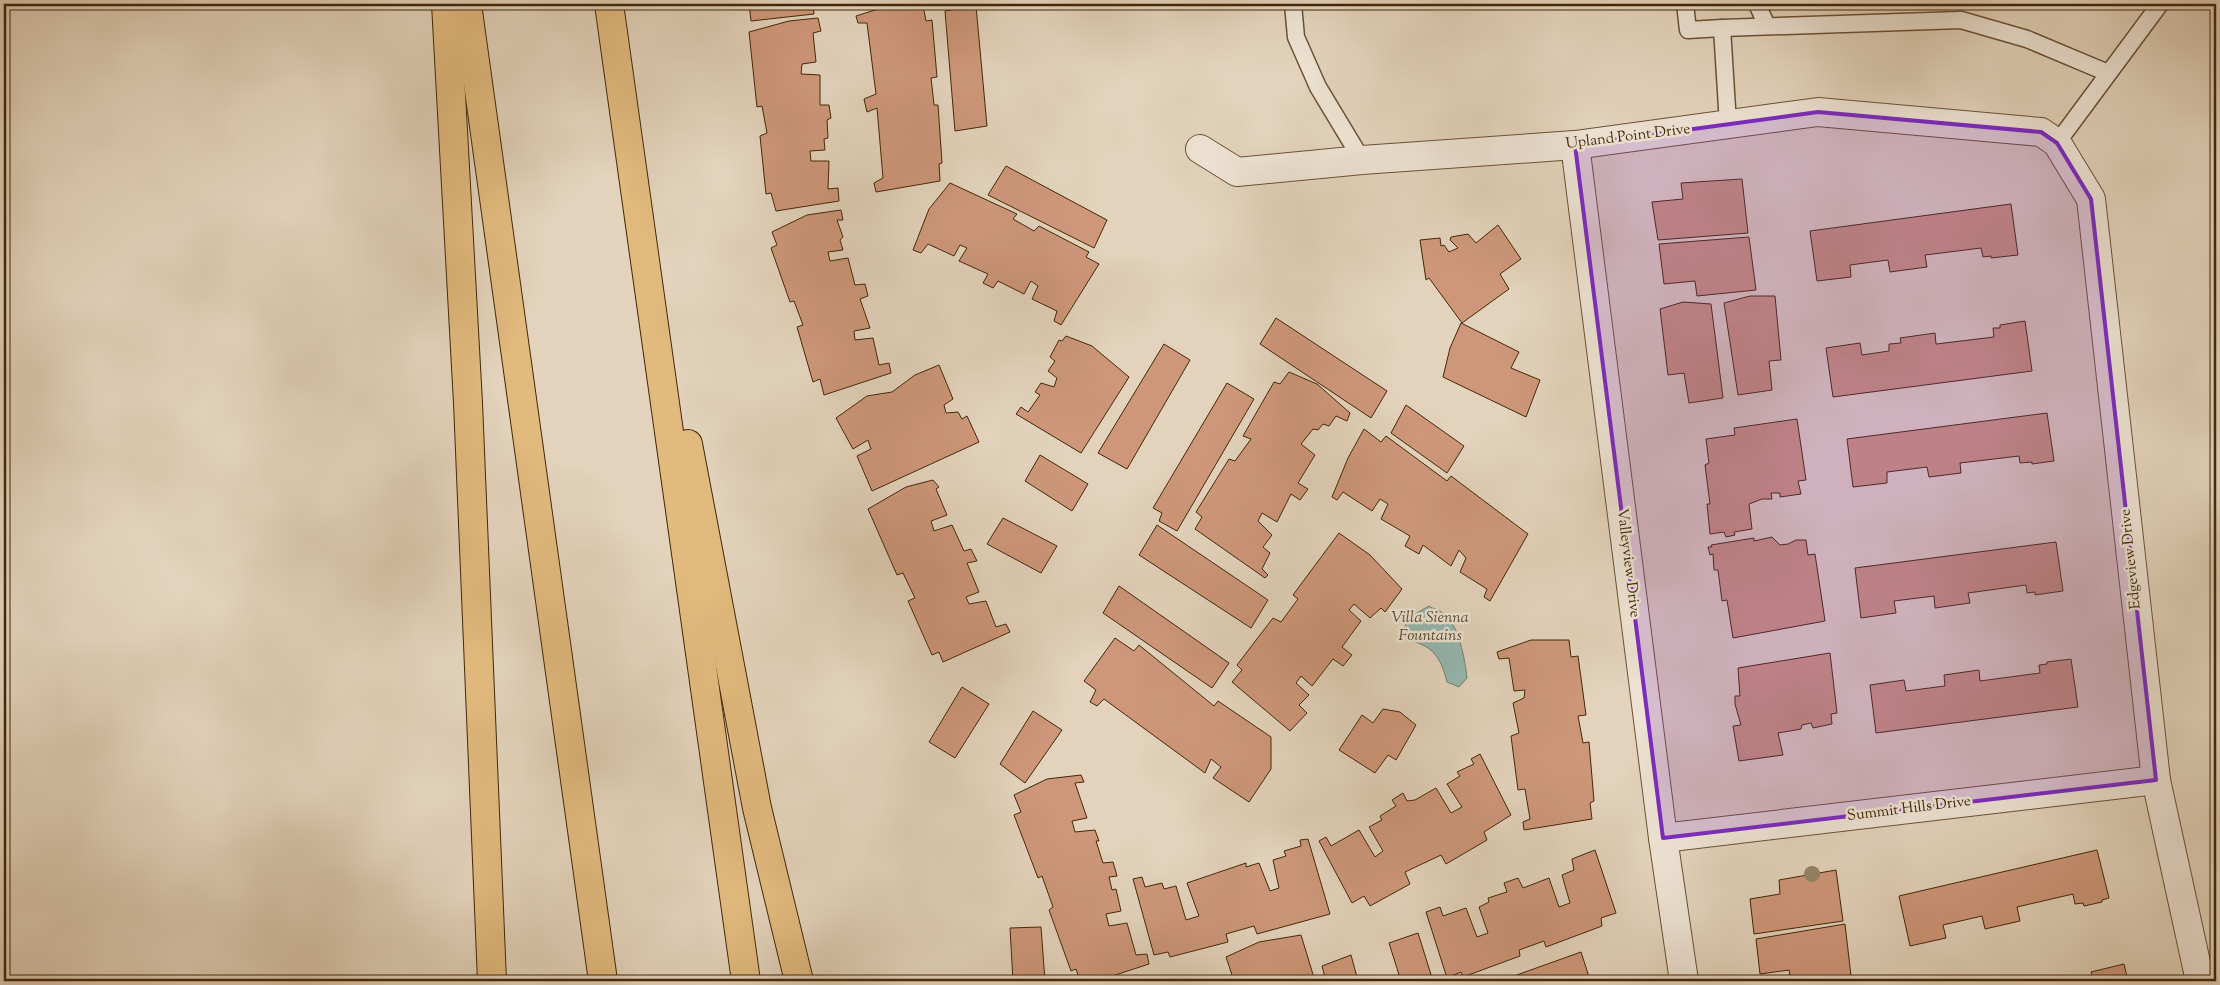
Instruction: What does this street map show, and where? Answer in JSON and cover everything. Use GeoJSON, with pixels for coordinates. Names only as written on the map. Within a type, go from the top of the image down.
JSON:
{"type":"FeatureCollection","features":[{"type":"Feature","properties":{"kind":"highway"},"geometry":{"type":"LineString","coordinates":[[446,4],[468,403],[492,981]]}},
{"type":"Feature","properties":{"kind":"highway"},"geometry":{"type":"LineString","coordinates":[[467,4],[603,981]]}},
{"type":"Feature","properties":{"kind":"highway"},"geometry":{"type":"LineString","coordinates":[[609,4],[746,981]]}},
{"type":"Feature","properties":{"kind":"highway"},"geometry":{"type":"LineString","coordinates":[[617,63],[756,808],[799,981]]}},
{"type":"Feature","properties":{"kind":"street","name":"Upland Point Drive"},"geometry":{"type":"LineString","coordinates":[[1200,149],[1237,172],[1362,160],[1575,145],[1818,112],[2042,132],[2057,143]]}},
{"type":"Feature","properties":{"kind":"street","name":"Edgeview Drive"},"geometry":{"type":"LineString","coordinates":[[2057,143],[2091,199],[2156,780],[2200,981]]}},
{"type":"Feature","properties":{"kind":"street","name":"Valleyview Drive"},"geometry":{"type":"LineString","coordinates":[[1575,145],[1663,838],[1684,981]]}},
{"type":"Feature","properties":{"kind":"street","name":"Summit Hills Drive"},"geometry":{"type":"LineString","coordinates":[[1663,838],[2156,780]]}},
{"type":"Feature","properties":{"kind":"lane"},"geometry":{"type":"LineString","coordinates":[[1293,4],[1296,37],[1318,87],[1362,160]]}},
{"type":"Feature","properties":{"kind":"lane"},"geometry":{"type":"LineString","coordinates":[[1685,4],[1688,30],[1961,20],[2027,39],[2108,73]]}},
{"type":"Feature","properties":{"kind":"lane"},"geometry":{"type":"LineString","coordinates":[[1757,4],[1767,26]]}},
{"type":"Feature","properties":{"kind":"lane"},"geometry":{"type":"LineString","coordinates":[[2057,143],[2160,4]]}},
{"type":"Feature","properties":{"kind":"lane"},"geometry":{"type":"LineString","coordinates":[[1722,28],[1728,124]]}},
{"type":"Feature","properties":{"kind":"highlighted area"},"geometry":{"type":"Polygon","coordinates":[[[1818,112],[2041,132],[2057,143],[2091,199],[2156,780],[1663,838],[1575,145],[1818,112]]]}},
{"type":"Feature","properties":{"kind":"water","name":"Villa Sienna Fountains"},"geometry":{"type":"Polygon","coordinates":[[[1429,606],[1449,618],[1457,634],[1463,652],[1467,678],[1459,687],[1447,682],[1440,663],[1431,650],[1418,643],[1399,637],[1410,617],[1429,606]]]}},
{"type":"Feature","properties":{"kind":"building"},"geometry":{"type":"Polygon","coordinates":[[[749,4],[813,4],[814,14],[751,21],[749,4]]]}},
{"type":"Feature","properties":{"kind":"building"},"geometry":{"type":"Polygon","coordinates":[[[865,4],[897,4],[865,8],[865,4]]]}},
{"type":"Feature","properties":{"kind":"building"},"geometry":{"type":"Polygon","coordinates":[[[891,5],[923,5],[926,21],[932,20],[937,77],[931,78],[934,105],[938,105],[942,163],[939,164],[940,181],[876,192],[874,183],[883,178],[877,108],[867,112],[864,99],[876,94],[867,23],[858,23],[856,16],[891,5]]]}},
{"type":"Feature","properties":{"kind":"building"},"geometry":{"type":"Polygon","coordinates":[[[976,6],[987,126],[955,131],[945,11],[976,6]]]}},
{"type":"Feature","properties":{"kind":"building"},"geometry":{"type":"Polygon","coordinates":[[[818,18],[821,31],[813,33],[816,62],[802,64],[801,74],[820,75],[820,105],[829,105],[831,118],[827,120],[828,138],[824,139],[825,150],[810,151],[811,161],[829,161],[828,189],[838,188],[839,201],[776,211],[771,193],[766,194],[760,136],[767,133],[762,106],[757,107],[749,32],[789,21],[818,18]]]}},
{"type":"Feature","properties":{"kind":"building"},"geometry":{"type":"Polygon","coordinates":[[[1006,166],[1107,220],[1094,248],[988,195],[1006,166]]]}},
{"type":"Feature","properties":{"kind":"building"},"geometry":{"type":"Polygon","coordinates":[[[1742,179],[1748,233],[1658,240],[1652,202],[1683,199],[1681,183],[1742,179]]]}},
{"type":"Feature","properties":{"kind":"building"},"geometry":{"type":"Polygon","coordinates":[[[950,183],[1017,214],[1013,219],[1034,231],[1039,226],[1089,252],[1086,257],[1099,264],[1061,325],[1054,321],[1057,311],[1032,299],[1038,286],[1031,281],[1024,294],[998,281],[993,288],[983,283],[988,274],[959,261],[967,248],[960,245],[954,256],[928,244],[921,253],[913,250],[929,209],[950,183]]]}},
{"type":"Feature","properties":{"kind":"building"},"geometry":{"type":"Polygon","coordinates":[[[2011,204],[2018,255],[1983,257],[1981,248],[1925,255],[1927,267],[1890,272],[1888,260],[1850,265],[1851,277],[1817,281],[1810,231],[2011,204]]]}},
{"type":"Feature","properties":{"kind":"building"},"geometry":{"type":"Polygon","coordinates":[[[841,210],[843,220],[837,220],[843,237],[840,240],[843,250],[828,252],[830,261],[848,258],[855,285],[865,284],[868,296],[860,299],[870,328],[854,331],[855,340],[873,338],[879,365],[889,363],[891,373],[824,395],[820,379],[813,382],[797,327],[803,325],[794,301],[790,302],[771,248],[777,245],[772,232],[807,215],[841,210]]]}},
{"type":"Feature","properties":{"kind":"building"},"geometry":{"type":"Polygon","coordinates":[[[1498,225],[1521,259],[1500,274],[1509,289],[1462,323],[1429,278],[1426,280],[1420,240],[1440,238],[1441,246],[1444,245],[1449,252],[1458,248],[1450,240],[1451,237],[1468,234],[1476,243],[1498,225]]]}},
{"type":"Feature","properties":{"kind":"building"},"geometry":{"type":"Polygon","coordinates":[[[1749,237],[1756,290],[1697,296],[1695,281],[1664,284],[1659,244],[1749,237]]]}},
{"type":"Feature","properties":{"kind":"building"},"geometry":{"type":"Polygon","coordinates":[[[1750,296],[1775,296],[1781,360],[1769,361],[1772,390],[1738,395],[1724,303],[1750,296]]]}},
{"type":"Feature","properties":{"kind":"building"},"geometry":{"type":"Polygon","coordinates":[[[1683,302],[1711,304],[1723,398],[1689,403],[1684,373],[1668,375],[1660,309],[1683,302]]]}},
{"type":"Feature","properties":{"kind":"building"},"geometry":{"type":"Polygon","coordinates":[[[1276,318],[1387,391],[1371,418],[1260,344],[1276,318]]]}},
{"type":"Feature","properties":{"kind":"building"},"geometry":{"type":"Polygon","coordinates":[[[2025,321],[2032,371],[1833,397],[1826,348],[1860,343],[1862,355],[1889,351],[1889,344],[1901,343],[1900,338],[1935,333],[1936,344],[1994,337],[1993,328],[2025,321]]]}},
{"type":"Feature","properties":{"kind":"building"},"geometry":{"type":"Polygon","coordinates":[[[1461,323],[1519,352],[1511,368],[1540,380],[1526,417],[1443,377],[1450,348],[1461,323]]]}},
{"type":"Feature","properties":{"kind":"building"},"geometry":{"type":"Polygon","coordinates":[[[1066,336],[1092,346],[1129,377],[1081,453],[1016,414],[1021,407],[1028,412],[1040,395],[1035,392],[1041,383],[1054,387],[1057,378],[1048,371],[1055,361],[1050,357],[1059,340],[1062,341],[1066,336]]]}},
{"type":"Feature","properties":{"kind":"building"},"geometry":{"type":"Polygon","coordinates":[[[1164,344],[1190,360],[1127,469],[1098,453],[1164,344]]]}},
{"type":"Feature","properties":{"kind":"building"},"geometry":{"type":"Polygon","coordinates":[[[939,365],[953,399],[944,405],[946,413],[958,412],[962,419],[967,416],[979,442],[872,491],[857,456],[871,449],[868,440],[853,449],[836,418],[867,396],[892,392],[915,375],[939,365]]]}},
{"type":"Feature","properties":{"kind":"building"},"geometry":{"type":"Polygon","coordinates":[[[1289,372],[1317,384],[1350,413],[1347,421],[1336,416],[1329,426],[1323,424],[1318,430],[1313,429],[1301,444],[1315,455],[1298,483],[1308,489],[1300,500],[1291,494],[1277,522],[1262,513],[1258,521],[1272,535],[1263,547],[1270,553],[1262,569],[1268,575],[1265,578],[1195,529],[1202,517],[1196,512],[1229,459],[1235,461],[1251,439],[1243,436],[1274,382],[1280,384],[1289,372]]]}},
{"type":"Feature","properties":{"kind":"building"},"geometry":{"type":"Polygon","coordinates":[[[1227,383],[1254,399],[1177,531],[1159,521],[1162,513],[1153,508],[1227,383]]]}},
{"type":"Feature","properties":{"kind":"building"},"geometry":{"type":"Polygon","coordinates":[[[1406,405],[1464,446],[1447,473],[1391,433],[1406,405]]]}},
{"type":"Feature","properties":{"kind":"building"},"geometry":{"type":"Polygon","coordinates":[[[2047,413],[2054,461],[2032,464],[2032,462],[2020,463],[2019,456],[1960,463],[1961,473],[1929,477],[1927,467],[1887,472],[1887,483],[1853,487],[1847,439],[2047,413]]]}},
{"type":"Feature","properties":{"kind":"building"},"geometry":{"type":"Polygon","coordinates":[[[1797,419],[1806,480],[1798,481],[1801,494],[1780,497],[1780,493],[1771,493],[1772,499],[1762,499],[1749,504],[1752,529],[1734,532],[1735,535],[1726,537],[1724,532],[1710,534],[1707,504],[1710,504],[1705,465],[1709,463],[1706,439],[1735,435],[1734,428],[1797,419]]]}},
{"type":"Feature","properties":{"kind":"building"},"geometry":{"type":"Polygon","coordinates":[[[1364,429],[1381,442],[1386,436],[1447,481],[1451,476],[1528,534],[1490,601],[1484,597],[1487,589],[1460,572],[1466,558],[1459,550],[1451,566],[1423,545],[1419,554],[1405,546],[1410,536],[1381,519],[1388,504],[1380,499],[1372,511],[1343,492],[1337,500],[1332,497],[1348,458],[1364,429]]]}},
{"type":"Feature","properties":{"kind":"building"},"geometry":{"type":"Polygon","coordinates":[[[1040,455],[1088,484],[1072,511],[1025,481],[1040,455]]]}},
{"type":"Feature","properties":{"kind":"building"},"geometry":{"type":"Polygon","coordinates":[[[933,480],[939,487],[936,489],[947,515],[931,521],[934,531],[952,525],[964,551],[971,549],[977,561],[967,563],[979,592],[966,597],[969,604],[986,601],[996,627],[1006,624],[1010,632],[943,662],[939,652],[932,655],[908,601],[915,598],[903,573],[897,575],[868,509],[906,487],[933,480]]]}},
{"type":"Feature","properties":{"kind":"building"},"geometry":{"type":"Polygon","coordinates":[[[1003,518],[1057,546],[1041,573],[987,544],[1003,518]]]}},
{"type":"Feature","properties":{"kind":"building"},"geometry":{"type":"Polygon","coordinates":[[[1157,525],[1268,600],[1251,628],[1139,555],[1157,525]]]}},
{"type":"Feature","properties":{"kind":"building"},"geometry":{"type":"Polygon","coordinates":[[[1339,533],[1370,555],[1402,589],[1385,612],[1381,608],[1370,618],[1354,604],[1349,610],[1361,621],[1342,647],[1352,655],[1343,666],[1333,659],[1312,686],[1301,676],[1296,683],[1309,695],[1299,705],[1307,713],[1290,731],[1232,682],[1242,670],[1237,665],[1273,618],[1281,622],[1298,599],[1293,595],[1339,533]]]}},
{"type":"Feature","properties":{"kind":"building"},"geometry":{"type":"Polygon","coordinates":[[[1772,537],[1780,545],[1796,540],[1806,540],[1808,555],[1815,554],[1825,621],[1733,638],[1727,600],[1722,601],[1718,570],[1714,570],[1713,554],[1710,555],[1708,547],[1754,538],[1754,541],[1772,537]]]}},
{"type":"Feature","properties":{"kind":"building"},"geometry":{"type":"Polygon","coordinates":[[[2056,542],[2063,591],[2035,595],[2035,592],[2027,593],[2026,585],[1968,593],[1970,603],[1935,608],[1934,596],[1894,601],[1896,613],[1861,618],[1855,568],[2056,542]]]}},
{"type":"Feature","properties":{"kind":"building"},"geometry":{"type":"Polygon","coordinates":[[[1119,586],[1229,663],[1212,688],[1103,613],[1119,586]]]}},
{"type":"Feature","properties":{"kind":"building"},"geometry":{"type":"Polygon","coordinates":[[[1115,638],[1134,651],[1139,645],[1214,706],[1218,701],[1271,737],[1271,769],[1249,802],[1213,778],[1221,767],[1211,759],[1205,773],[1104,699],[1097,706],[1090,702],[1096,690],[1084,681],[1115,638]]]}},
{"type":"Feature","properties":{"kind":"building"},"geometry":{"type":"Polygon","coordinates":[[[1531,640],[1569,640],[1571,657],[1578,656],[1586,715],[1578,716],[1583,743],[1589,742],[1594,801],[1590,803],[1592,819],[1524,830],[1523,822],[1530,819],[1525,789],[1518,790],[1511,736],[1519,733],[1513,703],[1524,698],[1525,690],[1514,691],[1509,658],[1499,659],[1497,652],[1531,640]]]}},
{"type":"Feature","properties":{"kind":"building"},"geometry":{"type":"Polygon","coordinates":[[[1830,653],[1837,713],[1831,714],[1832,724],[1813,728],[1811,723],[1802,725],[1801,729],[1778,733],[1783,755],[1739,761],[1733,726],[1741,725],[1735,704],[1735,696],[1740,696],[1738,668],[1830,653]]]}},
{"type":"Feature","properties":{"kind":"building"},"geometry":{"type":"Polygon","coordinates":[[[2071,659],[2078,707],[1876,733],[1870,685],[1904,680],[1906,691],[1945,686],[1944,675],[1979,670],[1980,681],[2040,673],[2039,665],[2071,659]]]}},
{"type":"Feature","properties":{"kind":"building"},"geometry":{"type":"Polygon","coordinates":[[[962,687],[989,704],[955,758],[929,742],[962,687]]]}},
{"type":"Feature","properties":{"kind":"building"},"geometry":{"type":"Polygon","coordinates":[[[1383,709],[1400,712],[1416,725],[1396,760],[1388,755],[1375,773],[1339,750],[1362,715],[1373,723],[1383,709]]]}},
{"type":"Feature","properties":{"kind":"building"},"geometry":{"type":"Polygon","coordinates":[[[1033,711],[1062,730],[1025,783],[1000,764],[1033,711]]]}},
{"type":"Feature","properties":{"kind":"building"},"geometry":{"type":"Polygon","coordinates":[[[1480,754],[1511,815],[1484,832],[1487,840],[1446,864],[1441,855],[1405,872],[1410,884],[1370,906],[1364,896],[1352,903],[1319,841],[1326,837],[1331,846],[1359,830],[1375,857],[1383,851],[1369,827],[1382,820],[1380,816],[1396,806],[1392,800],[1403,793],[1407,801],[1415,800],[1436,788],[1451,813],[1462,807],[1447,784],[1460,776],[1457,772],[1474,764],[1471,759],[1480,754]]]}},
{"type":"Feature","properties":{"kind":"building"},"geometry":{"type":"Polygon","coordinates":[[[1081,775],[1084,782],[1075,783],[1087,818],[1072,821],[1075,832],[1095,830],[1099,841],[1096,841],[1103,863],[1113,862],[1117,876],[1109,877],[1112,890],[1116,889],[1121,911],[1106,914],[1109,926],[1127,923],[1136,955],[1147,954],[1149,964],[1097,981],[1080,981],[1076,969],[1071,971],[1049,910],[1053,907],[1042,876],[1038,878],[1014,815],[1021,812],[1014,795],[1047,779],[1081,775]]]}},
{"type":"Feature","properties":{"kind":"building"},"geometry":{"type":"Polygon","coordinates":[[[1308,839],[1330,914],[1257,934],[1254,926],[1226,934],[1228,942],[1170,957],[1168,952],[1154,955],[1133,879],[1142,877],[1145,887],[1162,883],[1164,889],[1176,886],[1186,920],[1199,916],[1187,883],[1246,863],[1246,867],[1259,863],[1270,891],[1279,888],[1273,860],[1286,856],[1284,851],[1301,846],[1300,840],[1308,839]]]}},
{"type":"Feature","properties":{"kind":"building"},"geometry":{"type":"Polygon","coordinates":[[[1595,850],[1616,913],[1601,918],[1602,926],[1546,947],[1544,941],[1519,950],[1520,956],[1463,977],[1461,972],[1447,978],[1426,912],[1440,907],[1443,916],[1466,908],[1477,937],[1488,933],[1479,907],[1489,902],[1488,898],[1507,892],[1504,883],[1518,878],[1523,888],[1549,878],[1559,907],[1570,903],[1562,875],[1574,870],[1572,859],[1595,850]]]}},
{"type":"Feature","properties":{"kind":"building"},"geometry":{"type":"Polygon","coordinates":[[[2097,850],[2109,898],[2102,900],[2102,902],[2084,906],[2083,903],[2075,904],[2073,894],[2017,907],[2020,921],[1985,929],[1982,916],[1943,925],[1946,938],[1910,946],[1899,896],[2097,850]]]}},
{"type":"Feature","properties":{"kind":"building"},"geometry":{"type":"Polygon","coordinates":[[[1836,870],[1843,921],[1754,934],[1750,899],[1780,894],[1779,880],[1836,870]]]}},
{"type":"Feature","properties":{"kind":"building"},"geometry":{"type":"Polygon","coordinates":[[[1845,924],[1851,976],[1814,981],[1791,981],[1789,970],[1760,974],[1756,939],[1845,924]]]}},
{"type":"Feature","properties":{"kind":"building"},"geometry":{"type":"Polygon","coordinates":[[[1041,927],[1045,981],[1013,981],[1010,928],[1041,927]]]}},
{"type":"Feature","properties":{"kind":"building"},"geometry":{"type":"Polygon","coordinates":[[[1418,933],[1433,981],[1401,981],[1389,943],[1418,933]]]}},
{"type":"Feature","properties":{"kind":"building"},"geometry":{"type":"Polygon","coordinates":[[[1301,935],[1315,981],[1234,981],[1226,957],[1259,942],[1301,935]]]}},
{"type":"Feature","properties":{"kind":"building"},"geometry":{"type":"Polygon","coordinates":[[[1581,952],[1590,980],[1588,981],[1500,981],[1581,952]]]}},
{"type":"Feature","properties":{"kind":"building"},"geometry":{"type":"Polygon","coordinates":[[[1351,955],[1358,981],[1326,981],[1322,966],[1351,955]]]}},
{"type":"Feature","properties":{"kind":"building"},"geometry":{"type":"Polygon","coordinates":[[[2124,964],[2128,981],[2094,981],[2091,972],[2124,964]]]}}]}
